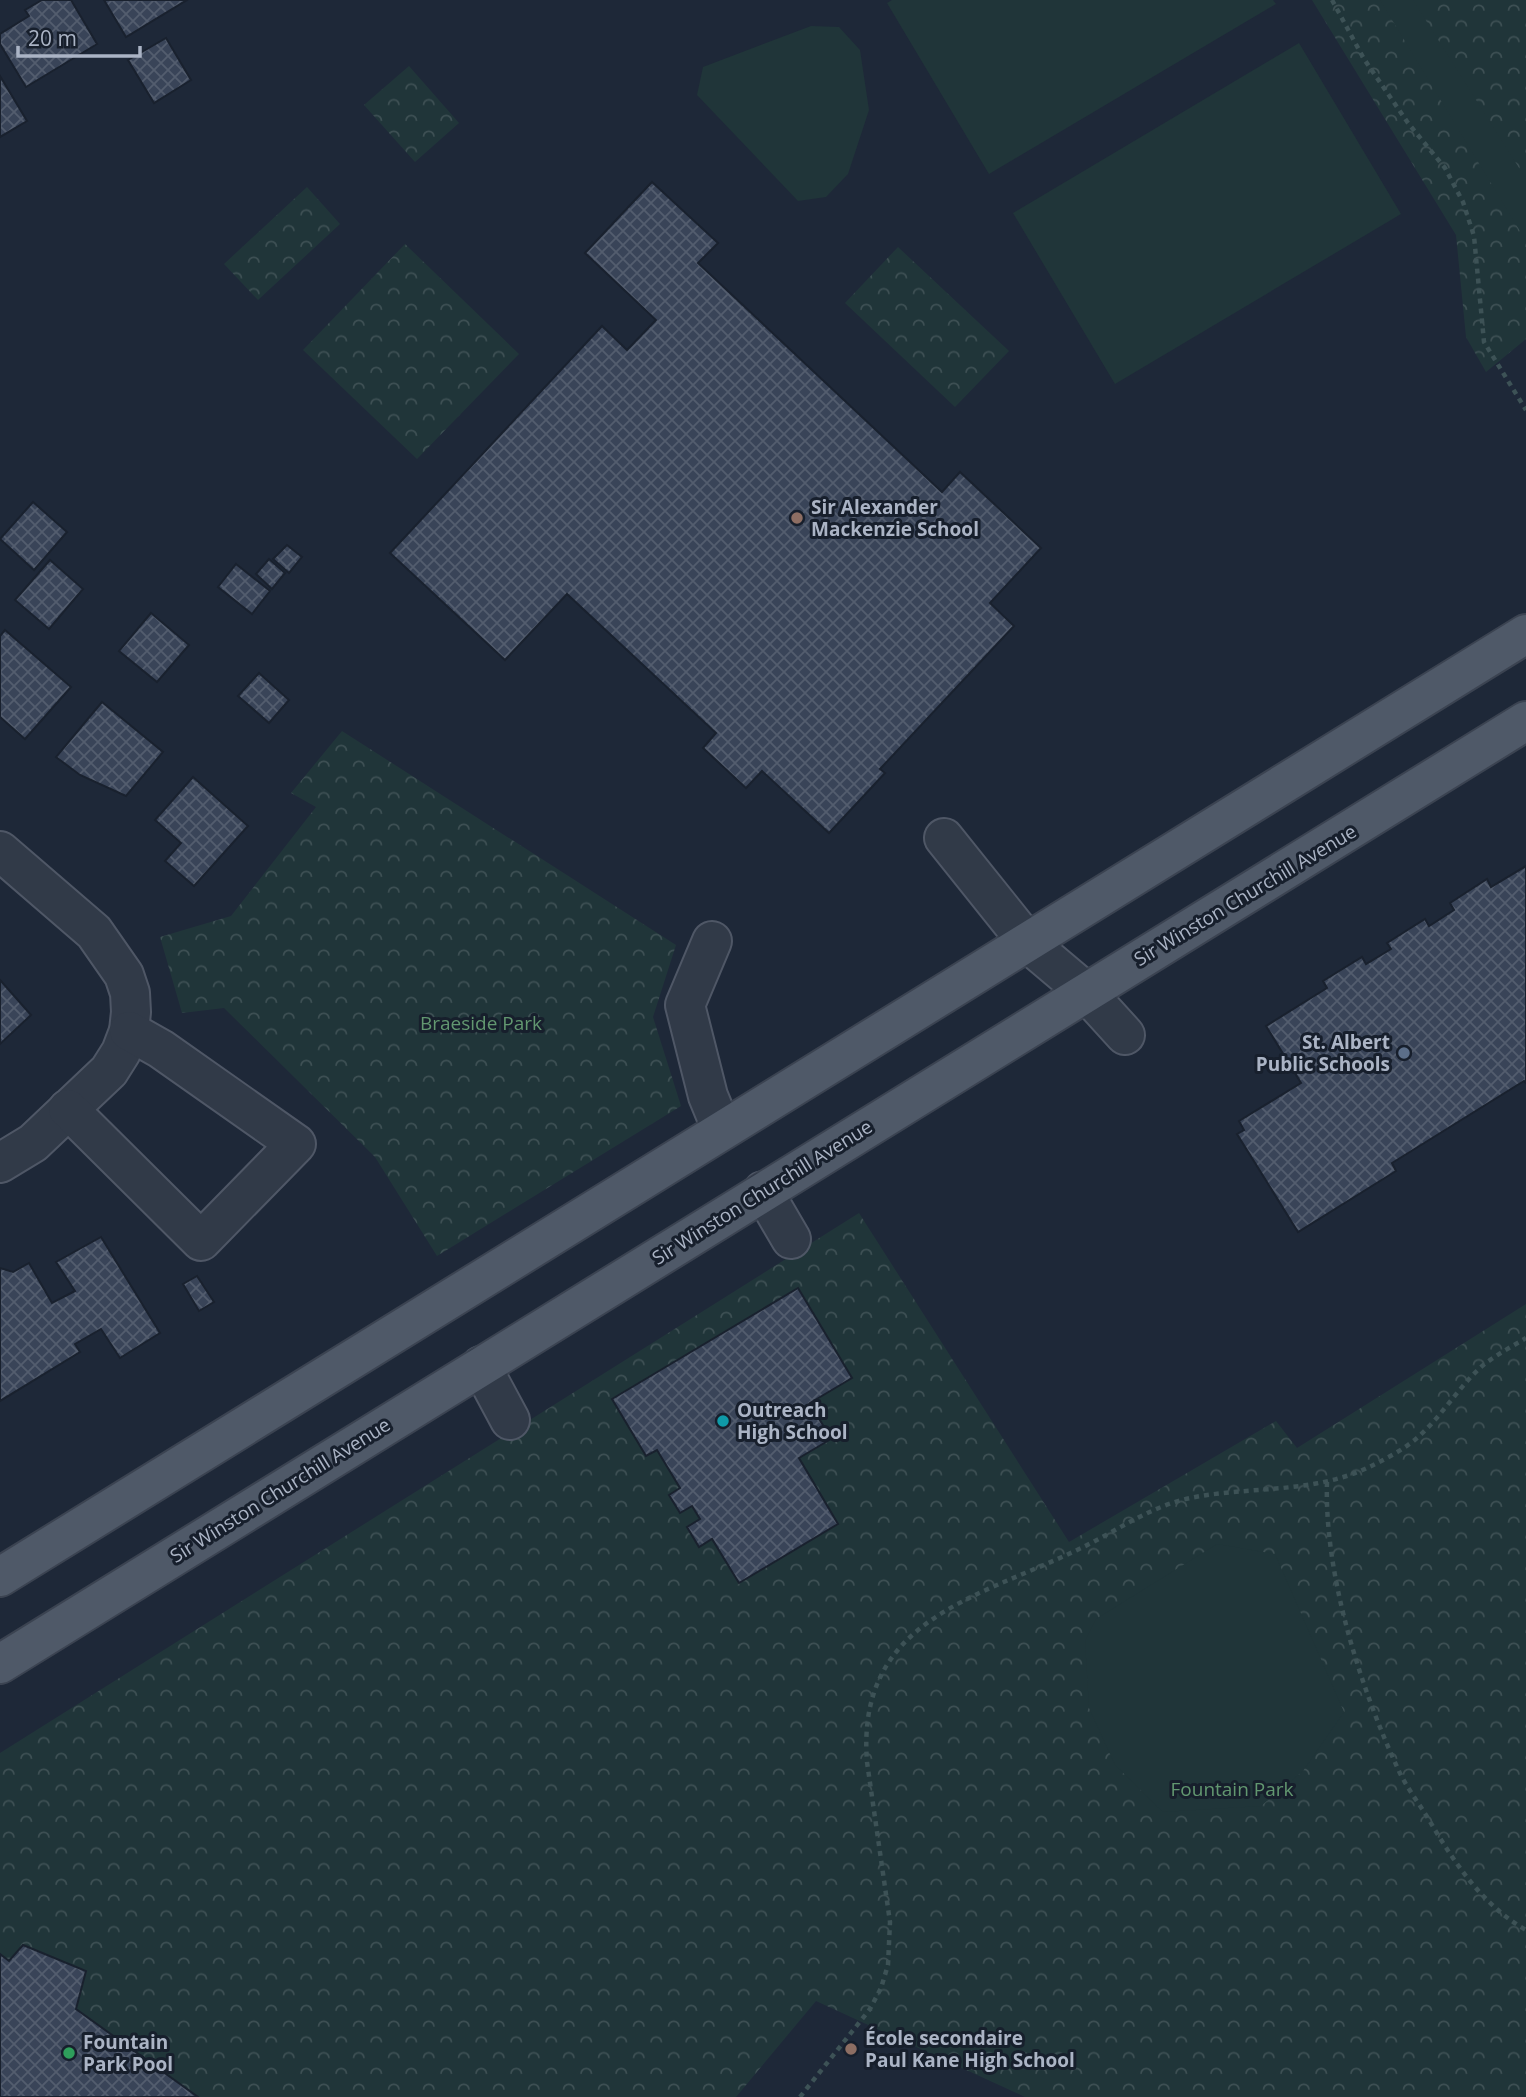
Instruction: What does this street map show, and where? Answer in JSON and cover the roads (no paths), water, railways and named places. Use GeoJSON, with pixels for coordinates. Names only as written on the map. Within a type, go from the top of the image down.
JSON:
{"type":"FeatureCollection","features":[{"type":"Feature","properties":{"kind":"main road"},"geometry":{"type":"LineString","coordinates":[[0,1577],[1526,634]]}},
{"type":"Feature","properties":{"kind":"main road","name":"Sir Winston Churchill Avenue"},"geometry":{"type":"LineString","coordinates":[[0,1664],[1526,721]]}},
{"type":"Feature","properties":{"kind":"street"},"geometry":{"type":"LineString","coordinates":[[944,838],[1028,943],[1086,992],[1125,1035]]}},
{"type":"Feature","properties":{"kind":"street"},"geometry":{"type":"LineString","coordinates":[[0,851],[94,932],[124,975],[130,993],[129,1031],[121,1052],[109,1071],[33,1143],[0,1163]]}},
{"type":"Feature","properties":{"kind":"street"},"geometry":{"type":"LineString","coordinates":[[712,941],[685,1004],[708,1096],[722,1130]]}},
{"type":"Feature","properties":{"kind":"street"},"geometry":{"type":"LineString","coordinates":[[68,1109],[201,1241],[296,1144],[161,1049],[129,1031]]}},
{"type":"Feature","properties":{"kind":"street"},"geometry":{"type":"LineString","coordinates":[[763,1191],[791,1239]]}},
{"type":"Feature","properties":{"kind":"street"},"geometry":{"type":"LineString","coordinates":[[481,1366],[510,1420]]}},
{"type":"Feature","properties":{"kind":"place","name":"Sir Alexander Mackenzie School"},"geometry":{"type":"Point","coordinates":[797,518]}},
{"type":"Feature","properties":{"kind":"place","name":"St. Albert Public Schools"},"geometry":{"type":"Point","coordinates":[1404,1053]}},
{"type":"Feature","properties":{"kind":"place","name":"Outreach High School"},"geometry":{"type":"Point","coordinates":[723,1421]}},
{"type":"Feature","properties":{"kind":"place","name":"École secondaire Paul Kane High School"},"geometry":{"type":"Point","coordinates":[851,2049]}},
{"type":"Feature","properties":{"kind":"place","name":"Fountain Park Pool"},"geometry":{"type":"Point","coordinates":[69,2053]}},
{"type":"Feature","properties":{"kind":"park label","name":"Braeside Park"},"geometry":{"type":"Point","coordinates":[481,1023]}},
{"type":"Feature","properties":{"kind":"park label","name":"Fountain Park"},"geometry":{"type":"Point","coordinates":[1232,1789]}}]}
